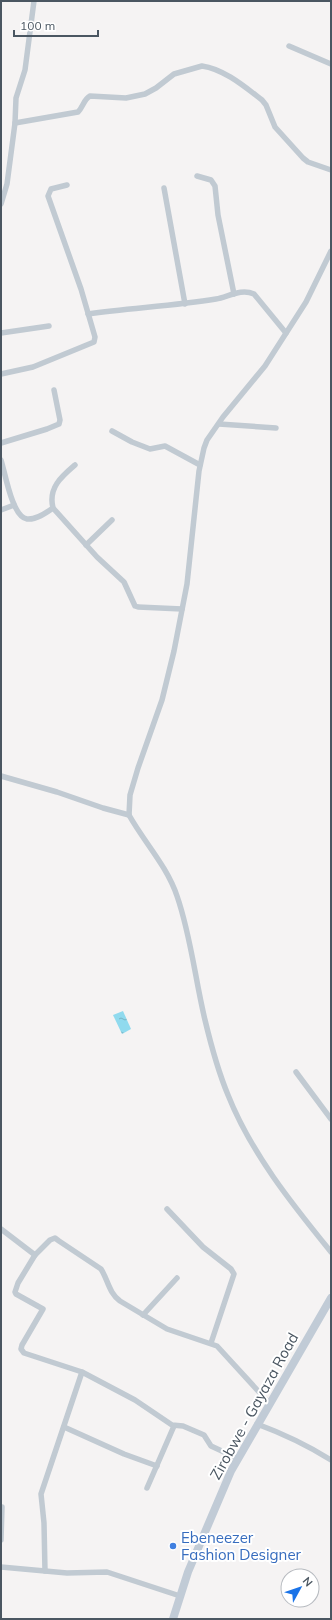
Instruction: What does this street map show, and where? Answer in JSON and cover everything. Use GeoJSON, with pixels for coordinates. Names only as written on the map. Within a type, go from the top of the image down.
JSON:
{"type":"FeatureCollection","features":[{"type":"Feature","properties":{"kind":"street"},"geometry":{"type":"LineString","coordinates":[[1,204],[7,184],[15,123],[16,98],[25,70],[34,1]]}},
{"type":"Feature","properties":{"kind":"street"},"geometry":{"type":"LineString","coordinates":[[289,46],[331,64]]}},
{"type":"Feature","properties":{"kind":"street"},"geometry":{"type":"LineString","coordinates":[[15,123],[78,112],[86,98],[90,96],[126,98],[145,94],[156,88],[174,74],[207,66],[222,72],[262,100],[266,105],[275,127],[303,158],[308,162],[331,170]]}},
{"type":"Feature","properties":{"kind":"street"},"geometry":{"type":"LineString","coordinates":[[197,176],[211,180],[214,184],[218,215],[234,294]]}},
{"type":"Feature","properties":{"kind":"street"},"geometry":{"type":"LineString","coordinates":[[1,374],[33,367],[94,342],[95,337],[81,289],[48,196],[51,189],[67,185]]}},
{"type":"Feature","properties":{"kind":"street"},"geometry":{"type":"LineString","coordinates":[[164,188],[185,304]]}},
{"type":"Feature","properties":{"kind":"street"},"geometry":{"type":"LineString","coordinates":[[331,251],[306,302],[265,366],[207,440],[200,465],[186,584],[169,677],[130,794],[129,815],[163,867],[177,895],[192,952],[205,1020],[228,1095],[241,1124],[296,1208],[331,1252]]}},
{"type":"Feature","properties":{"kind":"street"},"geometry":{"type":"LineString","coordinates":[[88,314],[122,309],[185,304],[247,292],[254,294],[286,333]]}},
{"type":"Feature","properties":{"kind":"street"},"geometry":{"type":"LineString","coordinates":[[1,333],[49,326]]}},
{"type":"Feature","properties":{"kind":"street"},"geometry":{"type":"LineString","coordinates":[[1,442],[36,433],[58,424],[60,420],[54,390]]}},
{"type":"Feature","properties":{"kind":"street"},"geometry":{"type":"LineString","coordinates":[[219,424],[276,428]]}},
{"type":"Feature","properties":{"kind":"street"},"geometry":{"type":"LineString","coordinates":[[112,431],[132,442],[150,449],[166,446],[200,465]]}},
{"type":"Feature","properties":{"kind":"street"},"geometry":{"type":"LineString","coordinates":[[1,460],[14,505],[21,516],[25,519],[40,516],[53,508]]}},
{"type":"Feature","properties":{"kind":"street"},"geometry":{"type":"LineString","coordinates":[[75,465],[58,480],[52,498],[53,508],[86,546],[124,582],[135,606],[182,609]]}},
{"type":"Feature","properties":{"kind":"street"},"geometry":{"type":"LineString","coordinates":[[1,510],[14,505]]}},
{"type":"Feature","properties":{"kind":"street"},"geometry":{"type":"LineString","coordinates":[[86,546],[112,520]]}},
{"type":"Feature","properties":{"kind":"street"},"geometry":{"type":"LineString","coordinates":[[1,776],[129,815]]}},
{"type":"Feature","properties":{"kind":"street"},"geometry":{"type":"LineString","coordinates":[[296,1072],[331,1119]]}},
{"type":"Feature","properties":{"kind":"street"},"geometry":{"type":"LineString","coordinates":[[168,1209],[203,1247],[231,1269],[234,1274],[211,1343]]}},
{"type":"Feature","properties":{"kind":"street"},"geometry":{"type":"LineString","coordinates":[[1,1229],[35,1255]]}},
{"type":"Feature","properties":{"kind":"street"},"geometry":{"type":"LineString","coordinates":[[237,1458],[211,1446],[204,1436],[183,1426],[174,1426],[134,1400],[82,1372],[24,1353],[21,1349],[22,1345],[43,1311],[40,1306],[16,1294],[15,1292],[35,1255],[50,1240],[55,1238],[101,1269],[105,1275],[113,1296],[167,1329],[211,1343],[222,1350],[270,1404]]}},
{"type":"Feature","properties":{"kind":"street"},"geometry":{"type":"LineString","coordinates":[[143,1314],[177,1278]]}},
{"type":"Feature","properties":{"kind":"street","name":"Zirobwe - Gayaza Road"},"geometry":{"type":"LineString","coordinates":[[173,1619],[180,1596],[208,1524],[237,1458],[331,1298]]}},
{"type":"Feature","properties":{"kind":"street"},"geometry":{"type":"LineString","coordinates":[[46,1571],[44,1523],[40,1494],[82,1372]]}},
{"type":"Feature","properties":{"kind":"street"},"geometry":{"type":"LineString","coordinates":[[257,1424],[307,1445],[331,1460]]}},
{"type":"Feature","properties":{"kind":"street"},"geometry":{"type":"LineString","coordinates":[[147,1488],[174,1426]]}},
{"type":"Feature","properties":{"kind":"street"},"geometry":{"type":"LineString","coordinates":[[64,1427],[124,1454],[157,1466]]}},
{"type":"Feature","properties":{"kind":"street"},"geometry":{"type":"LineString","coordinates":[[1,1540],[2,1507]]}},
{"type":"Feature","properties":{"kind":"street"},"geometry":{"type":"LineString","coordinates":[[1,1567],[68,1573],[106,1572],[180,1596]]}},
{"type":"Feature","properties":{"kind":"water"},"geometry":{"type":"Polygon","coordinates":[[[123,1011],[131,1029],[122,1034],[113,1015],[123,1011]]]}},
{"type":"Feature","properties":{"kind":"place","name":"Ebeneezer Fashion Designer"},"geometry":{"type":"Point","coordinates":[173,1546]}}]}
